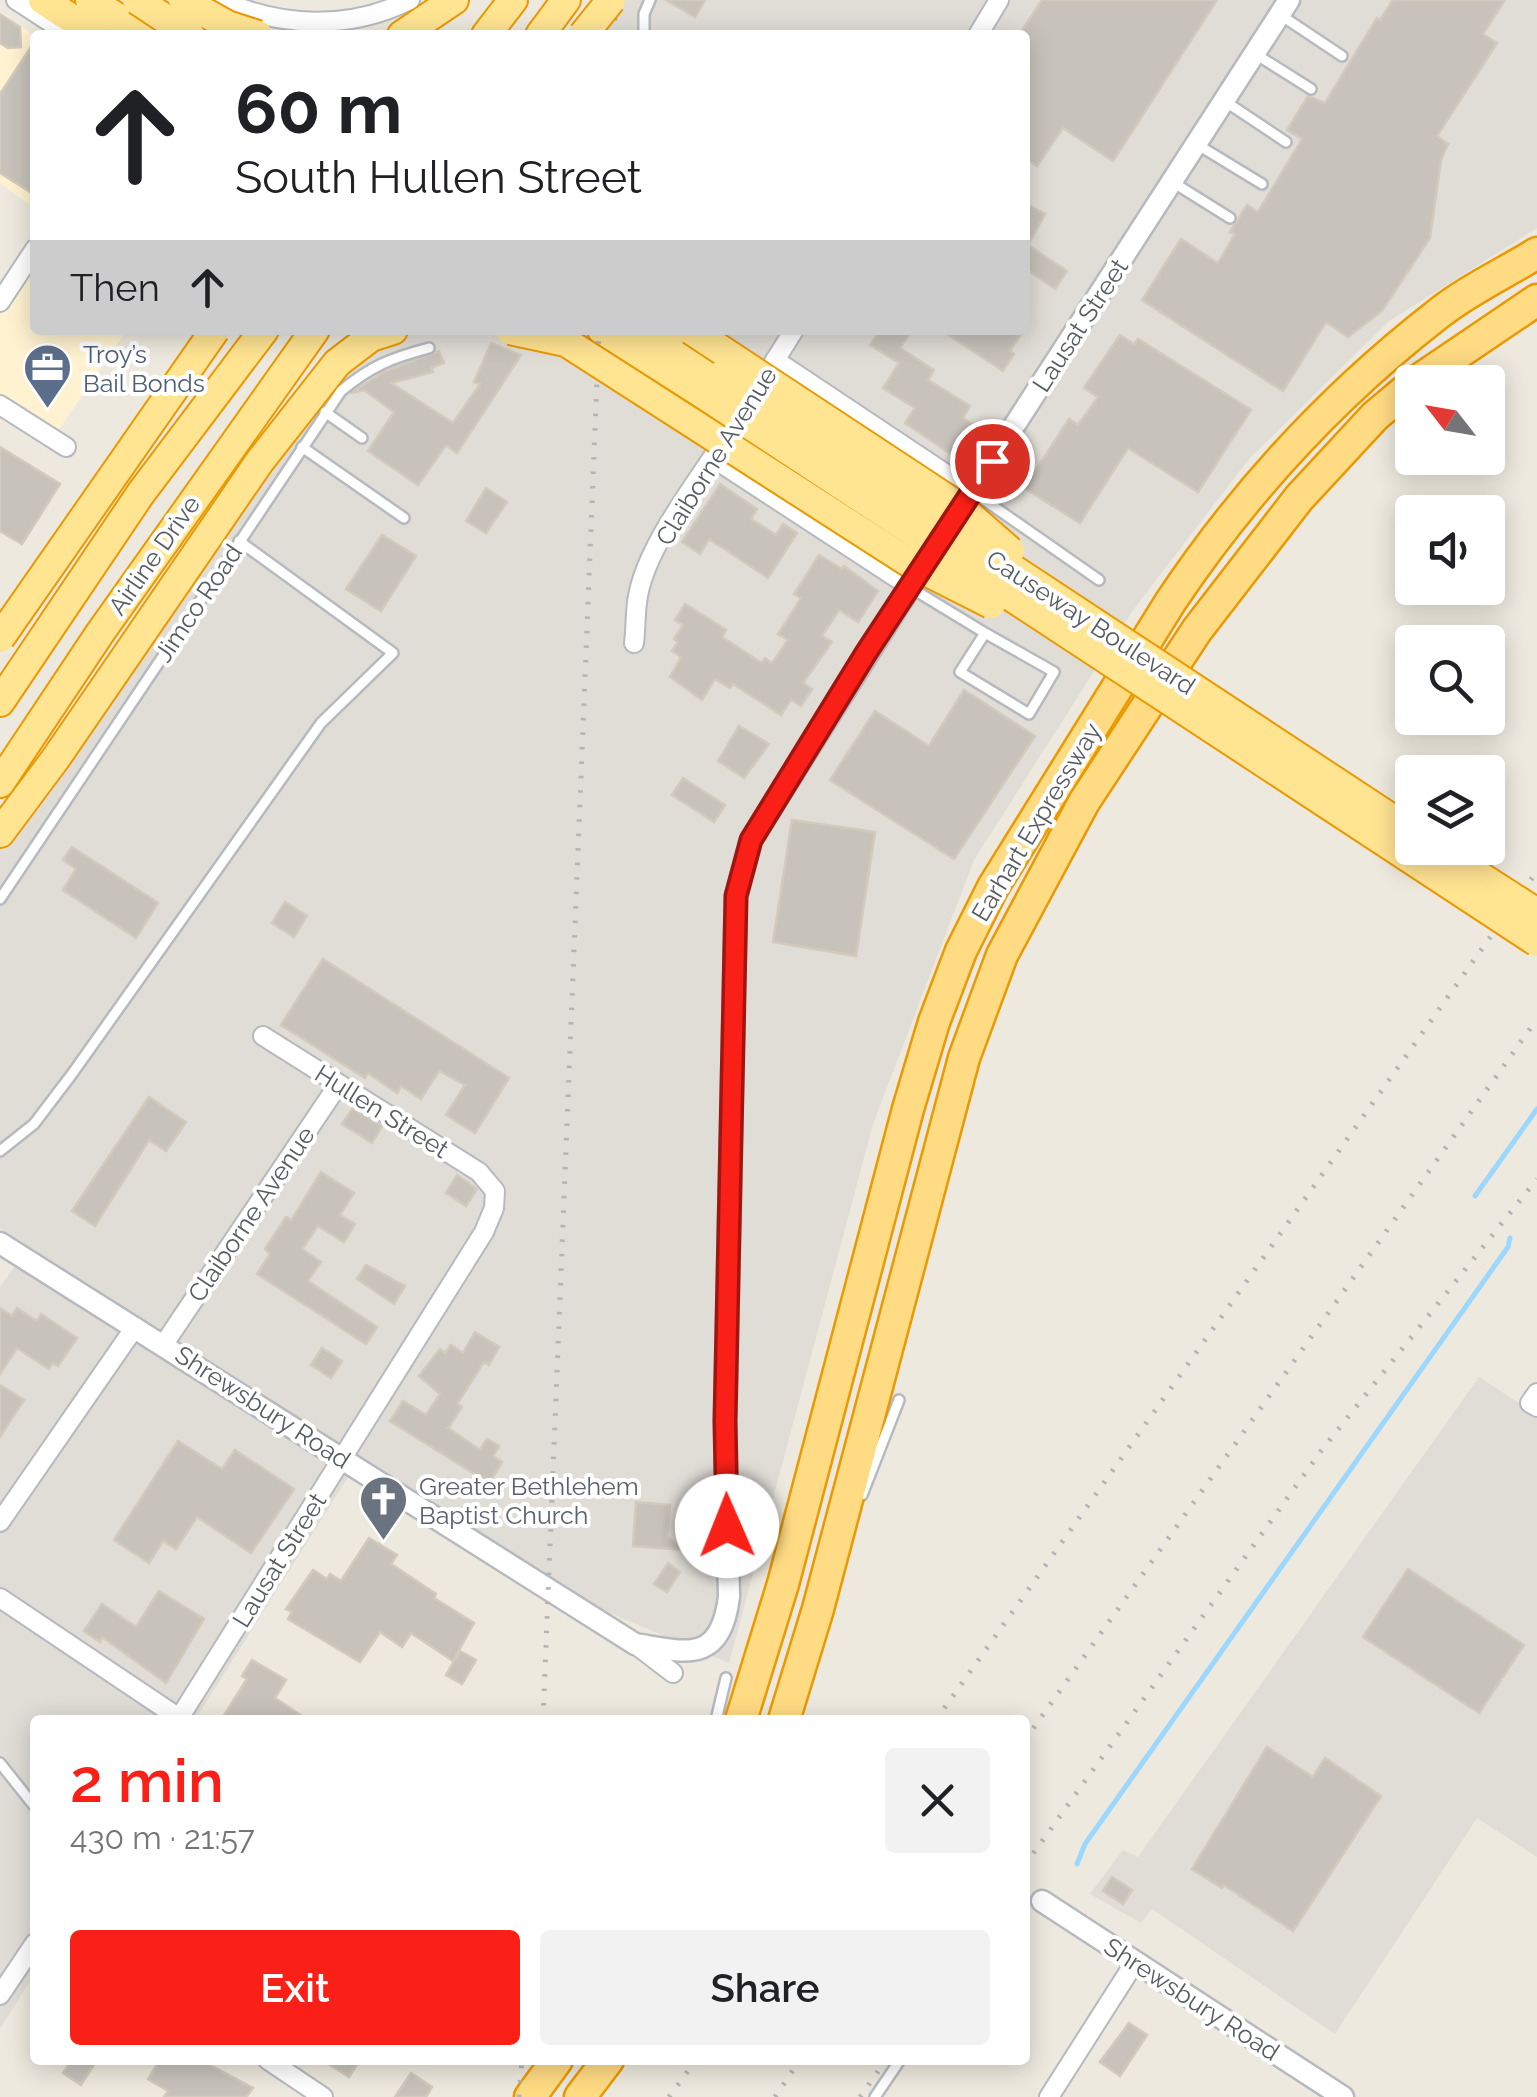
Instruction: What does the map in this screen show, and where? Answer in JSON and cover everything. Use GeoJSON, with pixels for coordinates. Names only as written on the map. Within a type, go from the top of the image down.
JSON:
{"type":"FeatureCollection","features":[{"type":"Feature","properties":{"kind":"highway"},"geometry":{"type":"LineString","coordinates":[[44,0],[89,30]]}},
{"type":"Feature","properties":{"kind":"highway"},"geometry":{"type":"LineString","coordinates":[[90,0],[136,30]]}},
{"type":"Feature","properties":{"kind":"highway"},"geometry":{"type":"LineString","coordinates":[[137,0],[182,30]]}},
{"type":"Feature","properties":{"kind":"highway"},"geometry":{"type":"LineString","coordinates":[[182,0],[243,30]]}},
{"type":"Feature","properties":{"kind":"highway"},"geometry":{"type":"LineString","coordinates":[[409,30],[454,0]]}},
{"type":"Feature","properties":{"kind":"highway"},"geometry":{"type":"LineString","coordinates":[[490,30],[513,0]]}},
{"type":"Feature","properties":{"kind":"highway"},"geometry":{"type":"LineString","coordinates":[[544,30],[566,0]]}},
{"type":"Feature","properties":{"kind":"highway"},"geometry":{"type":"LineString","coordinates":[[588,30],[610,0]]}},
{"type":"Feature","properties":{"kind":"highway","name":"Earhart Expressway"},"geometry":{"type":"LineString","coordinates":[[743,1715],[783,1584],[913,1091],[961,951],[993,887],[1172,600],[1262,480],[1348,390],[1441,311],[1537,254]]}},
{"type":"Feature","properties":{"kind":"highway","name":"Earhart Expressway"},"geometry":{"type":"LineString","coordinates":[[1442,365],[1537,300]]}},
{"type":"Feature","properties":{"kind":"highway"},"geometry":{"type":"LineString","coordinates":[[0,638],[212,335]]}},
{"type":"Feature","properties":{"kind":"highway","name":"Airline Drive"},"geometry":{"type":"LineString","coordinates":[[0,702],[140,494],[260,335]]}},
{"type":"Feature","properties":{"kind":"highway","name":"Airline Drive"},"geometry":{"type":"LineString","coordinates":[[0,783],[100,633],[311,335]]}},
{"type":"Feature","properties":{"kind":"highway"},"geometry":{"type":"LineString","coordinates":[[0,833],[282,433],[338,363],[377,335]]}},
{"type":"Feature","properties":{"kind":"highway"},"geometry":{"type":"LineString","coordinates":[[533,335],[566,342],[910,563],[1096,655]]}},
{"type":"Feature","properties":{"kind":"highway"},"geometry":{"type":"LineString","coordinates":[[610,335],[1096,655]]}},
{"type":"Feature","properties":{"kind":"highway","name":"Causeway Boulevard"},"geometry":{"type":"LineString","coordinates":[[654,335],[1395,821]]}},
{"type":"Feature","properties":{"kind":"highway"},"geometry":{"type":"LineString","coordinates":[[699,335],[960,508],[1124,644]]}},
{"type":"Feature","properties":{"kind":"highway","name":"Earhart Expressway"},"geometry":{"type":"LineString","coordinates":[[786,1715],[818,1610],[964,1058],[1002,955],[1084,802],[1197,630],[1299,498],[1374,416],[1395,399]]}},
{"type":"Feature","properties":{"kind":"highway","name":"Causeway Boulevard"},"geometry":{"type":"LineString","coordinates":[[1096,655],[1537,942]]}},
{"type":"Feature","properties":{"kind":"highway"},"geometry":{"type":"LineString","coordinates":[[1462,865],[1537,914]]}},
{"type":"Feature","properties":{"kind":"highway"},"geometry":{"type":"LineString","coordinates":[[530,2097],[553,2065]]}},
{"type":"Feature","properties":{"kind":"highway"},"geometry":{"type":"LineString","coordinates":[[580,2097],[604,2065]]}},
{"type":"Feature","properties":{"kind":"street"},"geometry":{"type":"LineString","coordinates":[[16,0],[62,30]]}},
{"type":"Feature","properties":{"kind":"street"},"geometry":{"type":"LineString","coordinates":[[177,30],[196,0]]}},
{"type":"Feature","properties":{"kind":"street"},"geometry":{"type":"LineString","coordinates":[[222,0],[281,19],[348,22],[410,0]]}},
{"type":"Feature","properties":{"kind":"street"},"geometry":{"type":"LineString","coordinates":[[981,30],[999,0]]}},
{"type":"Feature","properties":{"kind":"street","name":"Lausat Street"},"geometry":{"type":"LineString","coordinates":[[635,1644],[692,1653],[716,1635],[726,1614],[726,1371],[736,896],[751,840],[909,586],[1284,7]]}},
{"type":"Feature","properties":{"kind":"street"},"geometry":{"type":"LineString","coordinates":[[0,302],[30,257]]}},
{"type":"Feature","properties":{"kind":"street","name":"Claiborne Avenue"},"geometry":{"type":"LineString","coordinates":[[634,643],[638,593],[655,553],[676,512],[791,335]]}},
{"type":"Feature","properties":{"kind":"street"},"geometry":{"type":"LineString","coordinates":[[775,360],[972,492]]}},
{"type":"Feature","properties":{"kind":"street"},"geometry":{"type":"LineString","coordinates":[[0,406],[66,447]]}},
{"type":"Feature","properties":{"kind":"street"},"geometry":{"type":"LineString","coordinates":[[712,458],[909,586]]}},
{"type":"Feature","properties":{"kind":"street","name":"Hullen Street"},"geometry":{"type":"LineString","coordinates":[[263,1036],[480,1172],[495,1191]]}},
{"type":"Feature","properties":{"kind":"street","name":"Claiborne Avenue"},"geometry":{"type":"LineString","coordinates":[[164,1344],[338,1085]]}},
{"type":"Feature","properties":{"kind":"street","name":"Lausat Street"},"geometry":{"type":"LineString","coordinates":[[182,1715],[484,1232],[494,1208],[495,1191]]}},
{"type":"Feature","properties":{"kind":"street","name":"Shrewsbury Road"},"geometry":{"type":"LineString","coordinates":[[0,1243],[635,1644],[673,1673]]}},
{"type":"Feature","properties":{"kind":"street"},"geometry":{"type":"LineString","coordinates":[[0,1522],[135,1328]]}},
{"type":"Feature","properties":{"kind":"street"},"geometry":{"type":"LineString","coordinates":[[0,1598],[174,1715]]}},
{"type":"Feature","properties":{"kind":"street","name":"Shrewsbury Road"},"geometry":{"type":"LineString","coordinates":[[1034,1904],[1135,1962],[1337,2096]]}},
{"type":"Feature","properties":{"kind":"street"},"geometry":{"type":"LineString","coordinates":[[0,1994],[30,1950]]}},
{"type":"Feature","properties":{"kind":"street"},"geometry":{"type":"LineString","coordinates":[[1049,2097],[1135,1962]]}},
{"type":"Feature","properties":{"kind":"street"},"geometry":{"type":"LineString","coordinates":[[276,2065],[324,2097]]}},
{"type":"Feature","properties":{"kind":"lane"},"geometry":{"type":"LineString","coordinates":[[644,30],[644,14],[650,0]]}},
{"type":"Feature","properties":{"kind":"lane"},"geometry":{"type":"LineString","coordinates":[[1284,7],[1342,56]]}},
{"type":"Feature","properties":{"kind":"lane"},"geometry":{"type":"LineString","coordinates":[[1254,54],[1311,89]]}},
{"type":"Feature","properties":{"kind":"lane"},"geometry":{"type":"LineString","coordinates":[[1224,100],[1286,142]]}},
{"type":"Feature","properties":{"kind":"lane"},"geometry":{"type":"LineString","coordinates":[[1196,144],[1262,184]]}},
{"type":"Feature","properties":{"kind":"lane"},"geometry":{"type":"LineString","coordinates":[[1171,182],[1230,218]]}},
{"type":"Feature","properties":{"kind":"lane","name":"Jimco Road"},"geometry":{"type":"LineString","coordinates":[[0,899],[341,391],[366,370],[389,358],[428,348]]}},
{"type":"Feature","properties":{"kind":"lane"},"geometry":{"type":"LineString","coordinates":[[325,412],[362,438]]}},
{"type":"Feature","properties":{"kind":"lane"},"geometry":{"type":"LineString","coordinates":[[302,447],[404,518]]}},
{"type":"Feature","properties":{"kind":"lane"},"geometry":{"type":"LineString","coordinates":[[97,467],[140,494]]}},
{"type":"Feature","properties":{"kind":"lane"},"geometry":{"type":"LineString","coordinates":[[972,492],[1099,580]]}},
{"type":"Feature","properties":{"kind":"lane"},"geometry":{"type":"LineString","coordinates":[[0,1150],[34,1124],[72,1074],[321,722],[393,653],[239,541]]}},
{"type":"Feature","properties":{"kind":"lane"},"geometry":{"type":"LineString","coordinates":[[909,586],[1054,672],[1029,714],[960,672],[985,633]]}},
{"type":"Feature","properties":{"kind":"lane"},"geometry":{"type":"LineString","coordinates":[[818,1610],[900,1400]]}},
{"type":"Feature","properties":{"kind":"lane"},"geometry":{"type":"LineString","coordinates":[[717,1715],[726,1678]]}},
{"type":"Feature","properties":{"kind":"lane"},"geometry":{"type":"LineString","coordinates":[[0,1763],[30,1801]]}},
{"type":"Feature","properties":{"kind":"lane"},"geometry":{"type":"LineString","coordinates":[[875,2097],[897,2065]]}},
{"type":"Feature","properties":{"kind":"shaded area"},"geometry":{"type":"Polygon","coordinates":[[[601,0],[1537,0],[1537,228],[1389,321],[1249,459],[1133,610],[974,860],[873,1124],[729,1663],[529,1579],[348,1477],[198,1715],[30,1715],[30,1981],[0,2029],[0,1287],[28,1248],[0,1228],[0,846],[351,335],[1030,335],[1030,30],[579,30],[601,0]]]}},
{"type":"Feature","properties":{"kind":"shaded area"},"geometry":{"type":"Polygon","coordinates":[[[0,11],[30,32],[30,205],[0,183],[0,11]]]}},
{"type":"Feature","properties":{"kind":"shaded area"},"geometry":{"type":"Polygon","coordinates":[[[27,273],[30,335],[123,335],[56,434],[0,398],[0,314],[27,273]]]}},
{"type":"Feature","properties":{"kind":"shaded area"},"geometry":{"type":"Polygon","coordinates":[[[1479,1377],[1537,1415],[1537,1857],[1477,1818],[1335,2034],[1152,1909],[1141,1923],[1090,1894],[1123,1850],[1138,1857],[1479,1377]]]}},
{"type":"Feature","properties":{"kind":"building"},"geometry":{"type":"Polygon","coordinates":[[[666,0],[705,0],[695,17],[666,0]]]}},
{"type":"Feature","properties":{"kind":"building"},"geometry":{"type":"Polygon","coordinates":[[[1042,0],[1217,0],[1113,161],[1063,128],[1037,166],[1030,161],[1030,30],[1022,30],[1042,0]]]}},
{"type":"Feature","properties":{"kind":"building"},"geometry":{"type":"Polygon","coordinates":[[[1393,0],[1505,0],[1483,34],[1497,43],[1437,136],[1448,144],[1441,160],[1430,238],[1382,311],[1348,337],[1326,322],[1283,391],[1142,300],[1181,239],[1218,263],[1235,234],[1230,232],[1247,205],[1258,212],[1302,139],[1287,130],[1308,96],[1325,103],[1377,18],[1380,20],[1393,0]]]}},
{"type":"Feature","properties":{"kind":"building"},"geometry":{"type":"Polygon","coordinates":[[[0,14],[20,27],[21,47],[8,48],[0,43],[0,14]]]}},
{"type":"Feature","properties":{"kind":"building"},"geometry":{"type":"Polygon","coordinates":[[[30,49],[30,192],[0,173],[0,94],[30,49]]]}},
{"type":"Feature","properties":{"kind":"building"},"geometry":{"type":"Polygon","coordinates":[[[1030,206],[1045,214],[1030,241],[1030,206]]]}},
{"type":"Feature","properties":{"kind":"building"},"geometry":{"type":"Polygon","coordinates":[[[1030,246],[1067,271],[1055,289],[1030,272],[1030,246]]]}},
{"type":"Feature","properties":{"kind":"building"},"geometry":{"type":"Polygon","coordinates":[[[877,335],[909,335],[900,348],[934,370],[928,380],[970,406],[963,418],[984,432],[964,463],[905,423],[915,408],[883,388],[899,363],[870,345],[877,335]]]}},
{"type":"Feature","properties":{"kind":"building"},"geometry":{"type":"Polygon","coordinates":[[[949,335],[1021,335],[1003,371],[949,335]]]}},
{"type":"Feature","properties":{"kind":"building"},"geometry":{"type":"Polygon","coordinates":[[[1120,335],[1134,344],[1138,339],[1251,410],[1198,492],[1128,448],[1080,523],[1024,488],[1069,419],[1078,425],[1098,397],[1084,388],[1120,335]]]}},
{"type":"Feature","properties":{"kind":"building"},"geometry":{"type":"Polygon","coordinates":[[[491,343],[521,355],[457,453],[446,445],[418,485],[368,451],[394,412],[364,390],[351,393],[385,371],[439,351],[444,363],[431,368],[433,372],[391,383],[453,423],[480,384],[474,382],[491,343]]]}},
{"type":"Feature","properties":{"kind":"building"},"geometry":{"type":"Polygon","coordinates":[[[0,447],[60,484],[22,544],[0,531],[0,447]]]}},
{"type":"Feature","properties":{"kind":"building"},"geometry":{"type":"Polygon","coordinates":[[[720,484],[757,509],[751,519],[776,535],[783,524],[797,533],[768,578],[709,539],[700,554],[682,542],[720,484]]]}},
{"type":"Feature","properties":{"kind":"building"},"geometry":{"type":"Polygon","coordinates":[[[486,488],[507,502],[486,533],[466,521],[486,488]]]}},
{"type":"Feature","properties":{"kind":"building"},"geometry":{"type":"Polygon","coordinates":[[[382,535],[416,556],[381,611],[346,589],[382,535]]]}},
{"type":"Feature","properties":{"kind":"building"},"geometry":{"type":"Polygon","coordinates":[[[819,555],[842,569],[844,566],[878,591],[858,622],[839,610],[822,636],[832,642],[803,683],[812,689],[801,706],[791,700],[781,715],[733,684],[730,688],[715,679],[702,700],[670,677],[681,657],[672,651],[683,625],[675,620],[685,604],[726,630],[722,637],[762,663],[765,658],[772,663],[788,640],[778,634],[801,598],[794,594],[819,555]]]}},
{"type":"Feature","properties":{"kind":"building"},"geometry":{"type":"Polygon","coordinates":[[[964,690],[1035,736],[954,859],[830,780],[875,711],[929,746],[964,690]]]}},
{"type":"Feature","properties":{"kind":"building"},"geometry":{"type":"Polygon","coordinates":[[[739,726],[769,744],[744,778],[718,761],[739,726]]]}},
{"type":"Feature","properties":{"kind":"building"},"geometry":{"type":"Polygon","coordinates":[[[683,778],[725,805],[714,822],[672,795],[683,778]]]}},
{"type":"Feature","properties":{"kind":"building"},"geometry":{"type":"Polygon","coordinates":[[[792,820],[875,832],[856,956],[773,942],[792,820]]]}},
{"type":"Feature","properties":{"kind":"building"},"geometry":{"type":"Polygon","coordinates":[[[72,847],[158,903],[136,938],[63,890],[76,869],[63,860],[72,847]]]}},
{"type":"Feature","properties":{"kind":"building"},"geometry":{"type":"Polygon","coordinates":[[[285,902],[307,916],[294,937],[272,923],[285,902]]]}},
{"type":"Feature","properties":{"kind":"building"},"geometry":{"type":"Polygon","coordinates":[[[323,959],[509,1078],[475,1133],[446,1115],[465,1085],[439,1071],[421,1099],[401,1086],[397,1093],[368,1073],[365,1078],[281,1025],[323,959]]]}},
{"type":"Feature","properties":{"kind":"building"},"geometry":{"type":"Polygon","coordinates":[[[149,1097],[186,1122],[166,1151],[149,1140],[95,1226],[72,1211],[149,1097]]]}},
{"type":"Feature","properties":{"kind":"building"},"geometry":{"type":"Polygon","coordinates":[[[353,1108],[382,1126],[372,1143],[342,1124],[353,1108]]]}},
{"type":"Feature","properties":{"kind":"building"},"geometry":{"type":"Polygon","coordinates":[[[321,1172],[354,1193],[340,1215],[355,1224],[344,1242],[318,1226],[302,1249],[321,1262],[308,1281],[377,1327],[366,1344],[257,1274],[270,1254],[265,1249],[286,1217],[291,1220],[294,1216],[321,1172]]]}},
{"type":"Feature","properties":{"kind":"building"},"geometry":{"type":"Polygon","coordinates":[[[457,1175],[477,1189],[466,1206],[446,1193],[457,1175]]]}},
{"type":"Feature","properties":{"kind":"building"},"geometry":{"type":"Polygon","coordinates":[[[366,1265],[405,1286],[394,1304],[357,1279],[366,1265]]]}},
{"type":"Feature","properties":{"kind":"building"},"geometry":{"type":"Polygon","coordinates":[[[0,1308],[12,1316],[17,1308],[37,1321],[41,1314],[77,1338],[58,1366],[53,1363],[49,1369],[17,1348],[0,1374],[0,1308]]]}},
{"type":"Feature","properties":{"kind":"building"},"geometry":{"type":"Polygon","coordinates":[[[475,1332],[499,1347],[489,1365],[484,1362],[457,1404],[462,1407],[448,1428],[480,1450],[487,1439],[499,1446],[493,1456],[502,1462],[489,1483],[390,1421],[403,1401],[426,1415],[440,1394],[419,1376],[440,1349],[445,1353],[451,1345],[463,1353],[475,1332]]]}},
{"type":"Feature","properties":{"kind":"building"},"geometry":{"type":"Polygon","coordinates":[[[322,1348],[342,1361],[331,1378],[311,1365],[322,1348]]]}},
{"type":"Feature","properties":{"kind":"building"},"geometry":{"type":"Polygon","coordinates":[[[0,1385],[24,1400],[0,1437],[0,1385]]]}},
{"type":"Feature","properties":{"kind":"building"},"geometry":{"type":"Polygon","coordinates":[[[178,1441],[222,1469],[235,1450],[294,1489],[251,1553],[197,1517],[176,1549],[163,1541],[149,1563],[114,1540],[178,1441]]]}},
{"type":"Feature","properties":{"kind":"building"},"geometry":{"type":"Polygon","coordinates":[[[636,1502],[670,1505],[667,1537],[687,1550],[633,1546],[636,1502]]]}},
{"type":"Feature","properties":{"kind":"building"},"geometry":{"type":"Polygon","coordinates":[[[369,1538],[397,1555],[391,1564],[474,1623],[453,1661],[411,1633],[402,1647],[380,1632],[360,1662],[288,1619],[292,1612],[286,1609],[313,1570],[327,1579],[330,1574],[341,1581],[369,1538]]]}},
{"type":"Feature","properties":{"kind":"building"},"geometry":{"type":"Polygon","coordinates":[[[668,1563],[680,1572],[667,1592],[654,1584],[668,1563]]]}},
{"type":"Feature","properties":{"kind":"building"},"geometry":{"type":"Polygon","coordinates":[[[1408,1569],[1524,1645],[1479,1713],[1363,1637],[1408,1569]]]}},
{"type":"Feature","properties":{"kind":"building"},"geometry":{"type":"Polygon","coordinates":[[[159,1591],[204,1619],[166,1683],[102,1637],[100,1642],[84,1631],[102,1604],[136,1627],[159,1591]]]}},
{"type":"Feature","properties":{"kind":"building"},"geometry":{"type":"Polygon","coordinates":[[[460,1651],[476,1660],[462,1684],[446,1675],[460,1651]]]}},
{"type":"Feature","properties":{"kind":"building"},"geometry":{"type":"Polygon","coordinates":[[[252,1660],[286,1680],[275,1698],[300,1715],[224,1715],[247,1679],[242,1676],[252,1660]]]}},
{"type":"Feature","properties":{"kind":"building"},"geometry":{"type":"Polygon","coordinates":[[[1267,1747],[1313,1777],[1325,1758],[1381,1796],[1293,1931],[1224,1885],[1222,1888],[1192,1869],[1267,1747]]]}},
{"type":"Feature","properties":{"kind":"building"},"geometry":{"type":"Polygon","coordinates":[[[1112,1877],[1132,1890],[1123,1904],[1103,1891],[1112,1877]]]}},
{"type":"Feature","properties":{"kind":"building"},"geometry":{"type":"Polygon","coordinates":[[[1129,2023],[1147,2035],[1120,2076],[1100,2062],[1129,2023]]]}},
{"type":"Feature","properties":{"kind":"building"},"geometry":{"type":"Polygon","coordinates":[[[69,2065],[94,2065],[81,2085],[63,2073],[69,2065]]]}},
{"type":"Feature","properties":{"kind":"building"},"geometry":{"type":"Polygon","coordinates":[[[157,2065],[210,2065],[253,2088],[246,2097],[164,2097],[168,2091],[148,2079],[157,2065]]]}},
{"type":"Feature","properties":{"kind":"building"},"geometry":{"type":"Polygon","coordinates":[[[330,2065],[357,2065],[349,2077],[330,2065]]]}},
{"type":"Feature","properties":{"kind":"building"},"geometry":{"type":"Polygon","coordinates":[[[411,2073],[432,2087],[426,2097],[395,2097],[411,2073]]]}},
{"type":"Feature","properties":{"kind":"waterway"},"geometry":{"type":"LineString","coordinates":[[1475,1196],[1537,1109]]}},
{"type":"Feature","properties":{"kind":"waterway"},"geometry":{"type":"LineString","coordinates":[[1077,1864],[1085,1844],[1508,1247],[1510,1238]]}},
{"type":"Feature","properties":{"kind":"railway"},"geometry":{"type":"LineString","coordinates":[[614,30],[616,0]]}},
{"type":"Feature","properties":{"kind":"railway"},"geometry":{"type":"LineString","coordinates":[[543,1715],[599,335]]}},
{"type":"Feature","properties":{"kind":"railway"},"geometry":{"type":"LineString","coordinates":[[940,1715],[1537,871]]}},
{"type":"Feature","properties":{"kind":"railway"},"geometry":{"type":"LineString","coordinates":[[1030,1733],[1537,1019]]}},
{"type":"Feature","properties":{"kind":"railway"},"geometry":{"type":"LineString","coordinates":[[1030,1858],[1321,1451],[1537,1179]]}},
{"type":"Feature","properties":{"kind":"railway"},"geometry":{"type":"LineString","coordinates":[[519,2097],[522,2065]]}},
{"type":"Feature","properties":{"kind":"railway"},"geometry":{"type":"LineString","coordinates":[[669,2097],[692,2065]]}},
{"type":"Feature","properties":{"kind":"railway"},"geometry":{"type":"LineString","coordinates":[[775,2097],[797,2065]]}},
{"type":"Feature","properties":{"kind":"railway"},"geometry":{"type":"LineString","coordinates":[[860,2097],[882,2065]]}},
{"type":"Feature","properties":{"kind":"place","name":"Troy’s Bail Bonds"},"geometry":{"type":"Point","coordinates":[48,410]}},
{"type":"Feature","properties":{"kind":"place","name":"Greater Bethlehem Baptist Church"},"geometry":{"type":"Point","coordinates":[384,1542]}},
{"type":"Feature","properties":{"kind":"route"},"geometry":{"type":"LineString","coordinates":[[727,1526],[725,1421],[736,896],[751,840],[866,653],[992,461]]}}]}
